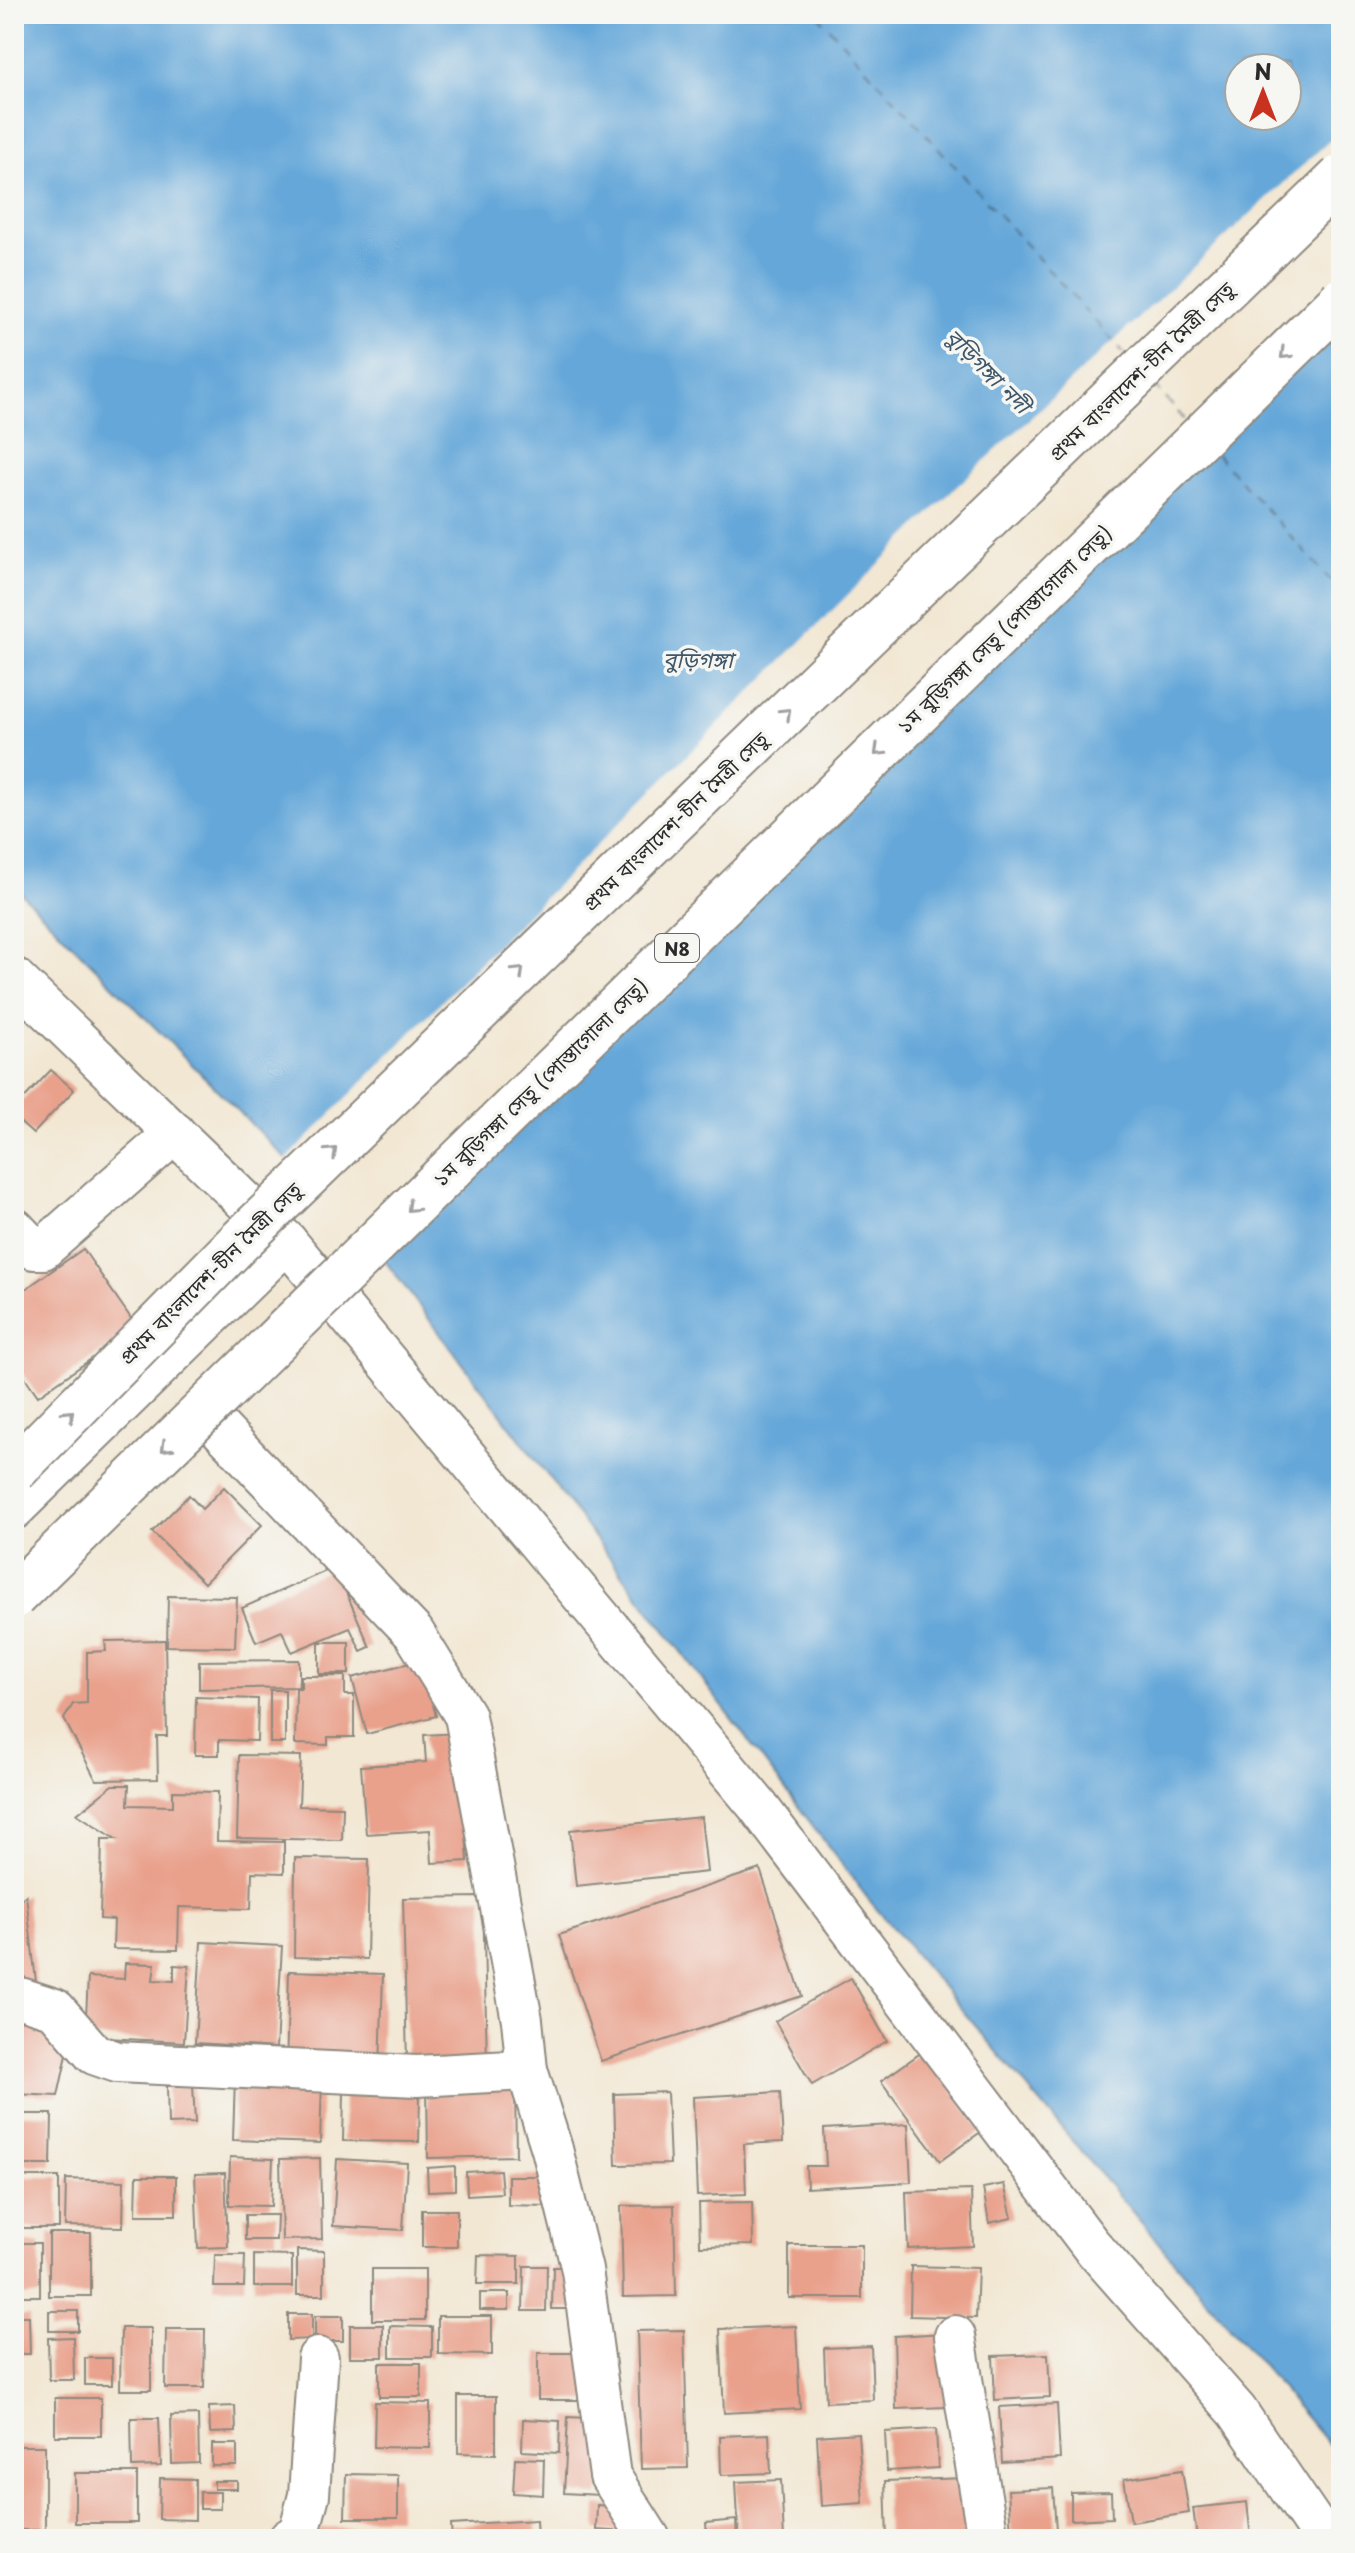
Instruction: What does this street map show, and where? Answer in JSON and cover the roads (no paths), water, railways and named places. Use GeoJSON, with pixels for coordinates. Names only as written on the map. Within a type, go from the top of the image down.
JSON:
{"type":"FeatureCollection","features":[{"type":"Feature","properties":{"kind":"highway","name":"প্রথম বাংলাদেশ-চীন মৈত্রী সেতু"},"geometry":{"type":"LineString","coordinates":[[14,1471],[239,1242],[1341,177]]}},
{"type":"Feature","properties":{"kind":"highway","name":"১ম বুড়িগঙ্গা সেতু (পোস্তাগোলা সেতু)"},"geometry":{"type":"LineString","coordinates":[[14,1596],[1341,300]]}},
{"type":"Feature","properties":{"kind":"street"},"geometry":{"type":"LineString","coordinates":[[14,978],[287,1242],[757,1805],[1090,2244],[1237,2411],[1313,2536]]}},
{"type":"Feature","properties":{"kind":"street"},"geometry":{"type":"LineString","coordinates":[[14,1228],[34,1249],[43,1249],[175,1133]]}},
{"type":"Feature","properties":{"kind":"street"},"geometry":{"type":"LineString","coordinates":[[14,1509],[287,1242]]}},
{"type":"Feature","properties":{"kind":"street"},"geometry":{"type":"LineString","coordinates":[[203,1411],[414,1633],[465,1716],[515,1980],[527,2070],[552,2149],[582,2270],[610,2476],[650,2539]]}},
{"type":"Feature","properties":{"kind":"street"},"geometry":{"type":"LineString","coordinates":[[14,1996],[55,2009],[94,2054],[117,2062],[417,2076],[527,2070]]}},
{"type":"Feature","properties":{"kind":"street"},"geometry":{"type":"LineString","coordinates":[[955,2336],[988,2539]]}},
{"type":"Feature","properties":{"kind":"street"},"geometry":{"type":"LineString","coordinates":[[289,2539],[299,2533],[309,2495],[318,2358]]}},
{"type":"Feature","properties":{"kind":"water","name":"বুড়িগঙ্গা"},"geometry":{"type":"Polygon","coordinates":[[[14,14],[1341,14],[1341,2459],[869,1900],[376,1249],[14,886],[14,14]]]}},
{"type":"Feature","properties":{"kind":"water label","name":"বুড়িগঙ্গা নদী"},"geometry":{"type":"Point","coordinates":[989,370]}}]}
